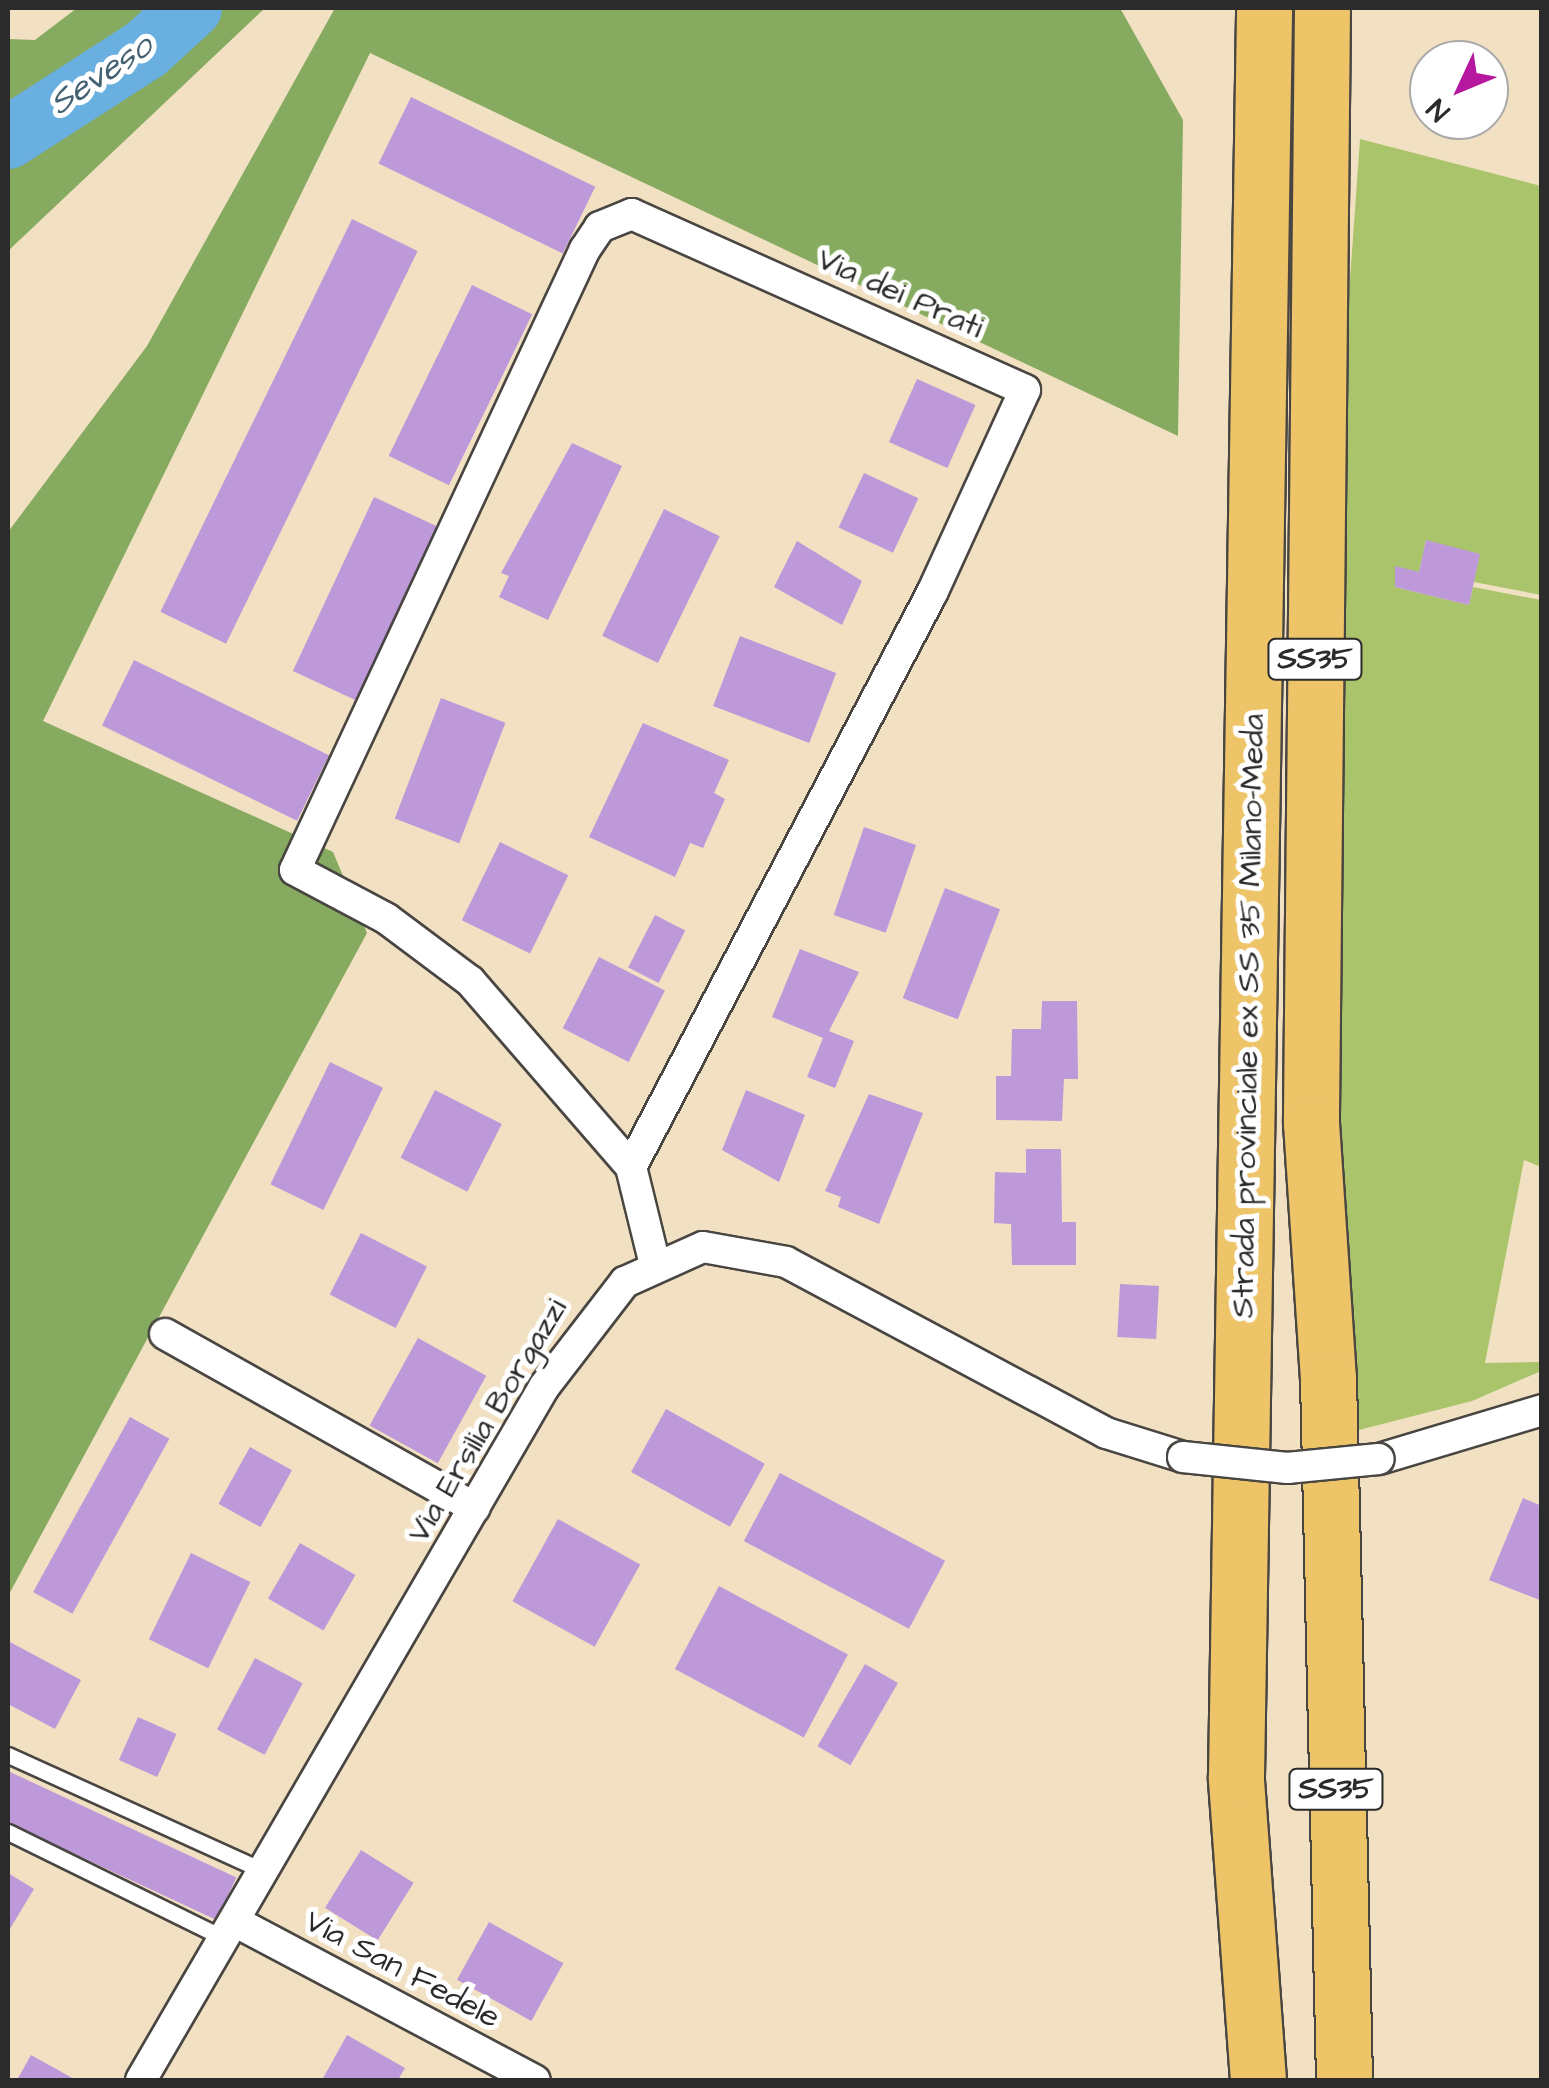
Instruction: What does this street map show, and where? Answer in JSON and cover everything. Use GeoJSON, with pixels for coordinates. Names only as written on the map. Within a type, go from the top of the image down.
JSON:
{"type":"FeatureCollection","features":[{"type":"Feature","properties":{"kind":"highway","name":"Strada provinciale ex SS 35 Milano-Meda"},"geometry":{"type":"LineString","coordinates":[[1247,1995],[1236,1777],[1238,1425],[1264,8]]}},
{"type":"Feature","properties":{"kind":"highway","name":"Strada provinciale ex SS 35 Milano-Meda"},"geometry":{"type":"LineString","coordinates":[[1322,8],[1311,1123],[1330,1498],[1344,2080]]}},
{"type":"Feature","properties":{"kind":"highway","name":"SS35"},"geometry":{"type":"LineString","coordinates":[[1242,2080],[1247,1995]]}},
{"type":"Feature","properties":{"kind":"highway","name":"SS35"},"geometry":{"type":"LineString","coordinates":[[1247,1995],[1258,2080]]}},
{"type":"Feature","properties":{"kind":"street","name":"Via dei Prati"},"geometry":{"type":"LineString","coordinates":[[614,218],[660,223],[1025,390],[932,594],[630,1167],[470,980],[431,946],[295,870],[585,249],[614,218]]}},
{"type":"Feature","properties":{"kind":"street"},"geometry":{"type":"LineString","coordinates":[[630,1167],[655,1265]]}},
{"type":"Feature","properties":{"kind":"street","name":"Via Ersilia Borgazzi"},"geometry":{"type":"LineString","coordinates":[[141,2080],[579,1332],[625,1282],[655,1265],[703,1247],[786,1262],[1106,1433],[1183,1457],[1288,1468],[1380,1459],[1542,1410]]}},
{"type":"Feature","properties":{"kind":"street"},"geometry":{"type":"LineString","coordinates":[[165,1334],[475,1508]]}},
{"type":"Feature","properties":{"kind":"street","name":"Via San Fedele"},"geometry":{"type":"LineString","coordinates":[[230,1931],[536,2080]]}},
{"type":"Feature","properties":{"kind":"lane"},"geometry":{"type":"LineString","coordinates":[[8,1754],[266,1872]]}},
{"type":"Feature","properties":{"kind":"lane"},"geometry":{"type":"LineString","coordinates":[[8,1832],[230,1931]]}},
{"type":"Feature","properties":{"kind":"green space"},"geometry":{"type":"Polygon","coordinates":[[[77,8],[265,8],[8,251],[8,39],[35,40],[77,8]]]}},
{"type":"Feature","properties":{"kind":"green space"},"geometry":{"type":"Polygon","coordinates":[[[335,8],[1120,8],[1183,120],[1178,436],[370,53],[43,721],[333,852],[367,933],[8,1596],[8,532],[147,346],[335,8]]]}},
{"type":"Feature","properties":{"kind":"green space"},"geometry":{"type":"Polygon","coordinates":[[[1360,139],[1541,186],[1541,595],[1474,582],[1426,540],[1419,572],[1395,567],[1395,587],[1469,605],[1473,587],[1541,600],[1541,1167],[1524,1160],[1485,1363],[1541,1362],[1541,1371],[1472,1401],[1355,1431],[1342,1384],[1337,1101],[1347,322],[1360,139]]]}},
{"type":"Feature","properties":{"kind":"building"},"geometry":{"type":"Polygon","coordinates":[[[411,97],[595,187],[563,253],[379,164],[411,97]]]}},
{"type":"Feature","properties":{"kind":"building"},"geometry":{"type":"Polygon","coordinates":[[[352,219],[418,251],[226,644],[160,612],[352,219]]]}},
{"type":"Feature","properties":{"kind":"building"},"geometry":{"type":"Polygon","coordinates":[[[472,285],[532,314],[449,485],[389,456],[472,285]]]}},
{"type":"Feature","properties":{"kind":"building"},"geometry":{"type":"Polygon","coordinates":[[[917,379],[975,405],[947,468],[889,442],[917,379]]]}},
{"type":"Feature","properties":{"kind":"building"},"geometry":{"type":"Polygon","coordinates":[[[572,443],[622,466],[548,620],[499,597],[509,576],[501,573],[572,443]]]}},
{"type":"Feature","properties":{"kind":"building"},"geometry":{"type":"Polygon","coordinates":[[[864,473],[918,498],[893,553],[839,527],[864,473]]]}},
{"type":"Feature","properties":{"kind":"building"},"geometry":{"type":"Polygon","coordinates":[[[374,497],[437,527],[356,701],[293,671],[374,497]]]}},
{"type":"Feature","properties":{"kind":"building"},"geometry":{"type":"Polygon","coordinates":[[[664,509],[720,536],[658,663],[602,636],[664,509]]]}},
{"type":"Feature","properties":{"kind":"building"},"geometry":{"type":"Polygon","coordinates":[[[1426,540],[1480,554],[1469,605],[1395,587],[1395,566],[1419,572],[1426,540]]]}},
{"type":"Feature","properties":{"kind":"building"},"geometry":{"type":"Polygon","coordinates":[[[797,541],[862,581],[842,625],[774,587],[797,541]]]}},
{"type":"Feature","properties":{"kind":"building"},"geometry":{"type":"Polygon","coordinates":[[[740,636],[836,673],[809,743],[713,706],[740,636]]]}},
{"type":"Feature","properties":{"kind":"building"},"geometry":{"type":"Polygon","coordinates":[[[134,660],[329,755],[297,821],[102,726],[134,660]]]}},
{"type":"Feature","properties":{"kind":"building"},"geometry":{"type":"Polygon","coordinates":[[[441,698],[505,723],[459,843],[395,818],[441,698]]]}},
{"type":"Feature","properties":{"kind":"building"},"geometry":{"type":"Polygon","coordinates":[[[643,723],[729,760],[714,793],[725,799],[703,848],[690,843],[675,877],[589,837],[643,723]]]}},
{"type":"Feature","properties":{"kind":"building"},"geometry":{"type":"Polygon","coordinates":[[[864,827],[916,845],[886,933],[834,915],[864,827]]]}},
{"type":"Feature","properties":{"kind":"building"},"geometry":{"type":"Polygon","coordinates":[[[500,842],[568,875],[530,954],[462,920],[500,842]]]}},
{"type":"Feature","properties":{"kind":"building"},"geometry":{"type":"Polygon","coordinates":[[[945,888],[1000,909],[958,1019],[903,998],[945,888]]]}},
{"type":"Feature","properties":{"kind":"building"},"geometry":{"type":"Polygon","coordinates":[[[655,915],[685,930],[659,983],[628,968],[655,915]]]}},
{"type":"Feature","properties":{"kind":"building"},"geometry":{"type":"Polygon","coordinates":[[[800,949],[859,972],[829,1031],[854,1041],[835,1088],[807,1077],[823,1038],[772,1017],[800,949]]]}},
{"type":"Feature","properties":{"kind":"building"},"geometry":{"type":"Polygon","coordinates":[[[599,957],[665,991],[629,1062],[563,1028],[599,957]]]}},
{"type":"Feature","properties":{"kind":"building"},"geometry":{"type":"Polygon","coordinates":[[[1042,1001],[1077,1001],[1078,1079],[1064,1079],[1062,1121],[996,1120],[996,1076],[1011,1076],[1012,1029],[1041,1029],[1042,1001]]]}},
{"type":"Feature","properties":{"kind":"building"},"geometry":{"type":"Polygon","coordinates":[[[330,1062],[383,1088],[323,1210],[270,1184],[330,1062]]]}},
{"type":"Feature","properties":{"kind":"building"},"geometry":{"type":"Polygon","coordinates":[[[435,1090],[502,1124],[467,1192],[400,1158],[435,1090]]]}},
{"type":"Feature","properties":{"kind":"building"},"geometry":{"type":"Polygon","coordinates":[[[746,1090],[805,1115],[779,1182],[722,1150],[746,1090]]]}},
{"type":"Feature","properties":{"kind":"building"},"geometry":{"type":"Polygon","coordinates":[[[869,1094],[923,1113],[879,1224],[838,1207],[841,1197],[825,1191],[869,1094]]]}},
{"type":"Feature","properties":{"kind":"building"},"geometry":{"type":"Polygon","coordinates":[[[1026,1149],[1061,1149],[1062,1222],[1076,1222],[1076,1265],[1012,1265],[1011,1224],[994,1223],[995,1172],[1026,1173],[1026,1149]]]}},
{"type":"Feature","properties":{"kind":"building"},"geometry":{"type":"Polygon","coordinates":[[[361,1233],[427,1267],[396,1328],[330,1294],[361,1233]]]}},
{"type":"Feature","properties":{"kind":"building"},"geometry":{"type":"Polygon","coordinates":[[[1120,1284],[1159,1286],[1156,1339],[1117,1337],[1120,1284]]]}},
{"type":"Feature","properties":{"kind":"building"},"geometry":{"type":"Polygon","coordinates":[[[418,1338],[486,1376],[438,1463],[370,1425],[418,1338]]]}},
{"type":"Feature","properties":{"kind":"building"},"geometry":{"type":"Polygon","coordinates":[[[666,1409],[765,1464],[730,1527],[631,1472],[666,1409]]]}},
{"type":"Feature","properties":{"kind":"building"},"geometry":{"type":"Polygon","coordinates":[[[130,1417],[169,1439],[72,1614],[33,1592],[130,1417]]]}},
{"type":"Feature","properties":{"kind":"building"},"geometry":{"type":"Polygon","coordinates":[[[250,1447],[292,1470],[260,1527],[218,1504],[250,1447]]]}},
{"type":"Feature","properties":{"kind":"building"},"geometry":{"type":"Polygon","coordinates":[[[780,1473],[945,1561],[909,1629],[744,1541],[780,1473]]]}},
{"type":"Feature","properties":{"kind":"building"},"geometry":{"type":"Polygon","coordinates":[[[1523,1498],[1542,1506],[1542,1601],[1489,1580],[1523,1498]]]}},
{"type":"Feature","properties":{"kind":"building"},"geometry":{"type":"Polygon","coordinates":[[[558,1519],[640,1565],[595,1647],[512,1601],[558,1519]]]}},
{"type":"Feature","properties":{"kind":"building"},"geometry":{"type":"Polygon","coordinates":[[[300,1543],[355,1575],[323,1630],[268,1598],[300,1543]]]}},
{"type":"Feature","properties":{"kind":"building"},"geometry":{"type":"Polygon","coordinates":[[[191,1553],[250,1582],[208,1668],[149,1639],[191,1553]]]}},
{"type":"Feature","properties":{"kind":"building"},"geometry":{"type":"Polygon","coordinates":[[[719,1586],[848,1655],[804,1738],[675,1669],[719,1586]]]}},
{"type":"Feature","properties":{"kind":"building"},"geometry":{"type":"Polygon","coordinates":[[[8,1641],[81,1680],[55,1729],[8,1704],[8,1641]]]}},
{"type":"Feature","properties":{"kind":"building"},"geometry":{"type":"Polygon","coordinates":[[[255,1658],[303,1683],[265,1755],[217,1730],[255,1658]]]}},
{"type":"Feature","properties":{"kind":"building"},"geometry":{"type":"Polygon","coordinates":[[[865,1664],[898,1683],[850,1765],[818,1746],[865,1664]]]}},
{"type":"Feature","properties":{"kind":"building"},"geometry":{"type":"Polygon","coordinates":[[[138,1717],[176,1734],[157,1777],[119,1760],[138,1717]]]}},
{"type":"Feature","properties":{"kind":"building"},"geometry":{"type":"Polygon","coordinates":[[[8,1771],[236,1877],[217,1920],[8,1823],[8,1771]]]}},
{"type":"Feature","properties":{"kind":"building"},"geometry":{"type":"Polygon","coordinates":[[[361,1850],[414,1883],[378,1941],[325,1908],[361,1850]]]}},
{"type":"Feature","properties":{"kind":"building"},"geometry":{"type":"Polygon","coordinates":[[[8,1873],[34,1889],[8,1932],[8,1873]]]}},
{"type":"Feature","properties":{"kind":"building"},"geometry":{"type":"Polygon","coordinates":[[[489,1922],[563,1963],[531,2021],[457,1980],[489,1922]]]}},
{"type":"Feature","properties":{"kind":"building"},"geometry":{"type":"Polygon","coordinates":[[[347,2035],[405,2068],[398,2080],[322,2080],[347,2035]]]}},
{"type":"Feature","properties":{"kind":"building"},"geometry":{"type":"Polygon","coordinates":[[[31,2055],[76,2080],[17,2080],[31,2055]]]}},
{"type":"Feature","properties":{"kind":"waterway","name":"Seveso"},"geometry":{"type":"LineString","coordinates":[[8,138],[146,49],[191,8]]}}]}
